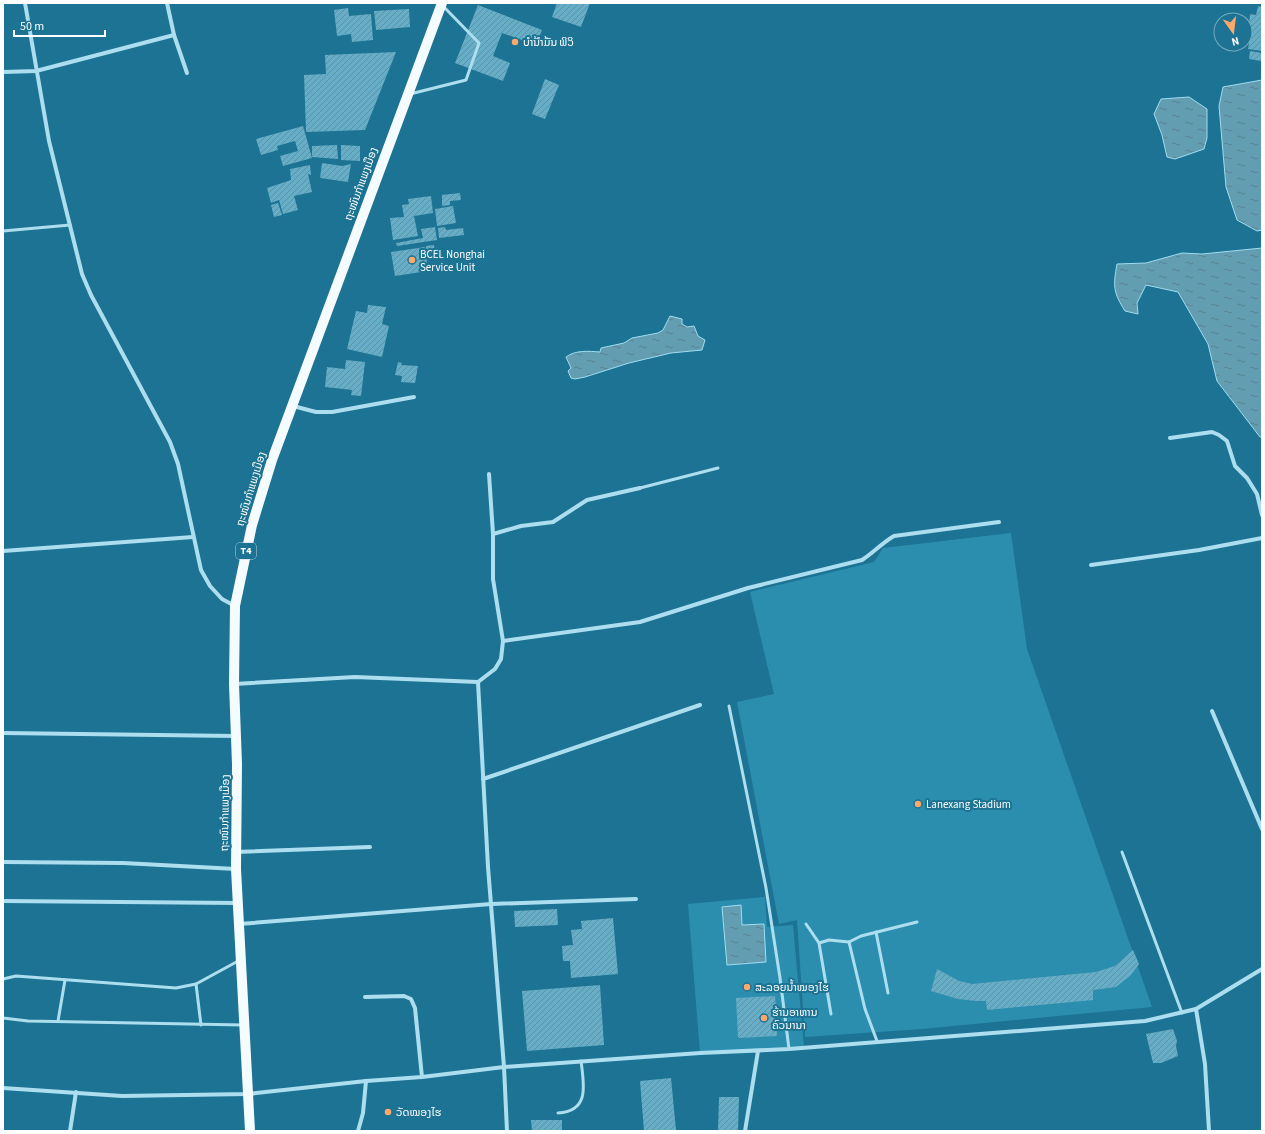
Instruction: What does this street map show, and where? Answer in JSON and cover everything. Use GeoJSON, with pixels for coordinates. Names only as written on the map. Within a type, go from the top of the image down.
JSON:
{"type":"FeatureCollection","features":[{"type":"Feature","properties":{"kind":"main road","name":"ຖະໜົນກຳແພງເມືອງ"},"geometry":{"type":"LineString","coordinates":[[250,1131],[236,869],[237,764],[234,684],[235,606],[252,525],[272,460],[442,4]]}},
{"type":"Feature","properties":{"kind":"street"},"geometry":{"type":"LineString","coordinates":[[25,3],[49,141],[82,274],[91,296],[170,442],[178,464],[201,570],[210,586],[222,599],[235,606]]}},
{"type":"Feature","properties":{"kind":"street"},"geometry":{"type":"LineString","coordinates":[[167,3],[174,35],[187,73]]}},
{"type":"Feature","properties":{"kind":"street"},"geometry":{"type":"LineString","coordinates":[[3,72],[36,71],[174,35]]}},
{"type":"Feature","properties":{"kind":"street"},"geometry":{"type":"LineString","coordinates":[[292,406],[316,412],[332,412],[414,397]]}},
{"type":"Feature","properties":{"kind":"street"},"geometry":{"type":"LineString","coordinates":[[1170,438],[1212,432],[1223,438],[1226,441],[1235,466],[1247,478],[1257,494],[1262,515]]}},
{"type":"Feature","properties":{"kind":"street"},"geometry":{"type":"LineString","coordinates":[[234,684],[355,677],[478,682],[495,668],[501,659],[503,641],[493,579],[493,534],[489,474]]}},
{"type":"Feature","properties":{"kind":"street"},"geometry":{"type":"LineString","coordinates":[[493,534],[521,526],[553,522],[587,500],[640,488]]}},
{"type":"Feature","properties":{"kind":"street"},"geometry":{"type":"LineString","coordinates":[[503,641],[640,622],[748,588],[862,560],[894,536],[999,522]]}},
{"type":"Feature","properties":{"kind":"street"},"geometry":{"type":"LineString","coordinates":[[3,551],[194,537]]}},
{"type":"Feature","properties":{"kind":"street"},"geometry":{"type":"LineString","coordinates":[[1091,565],[1199,550],[1262,538]]}},
{"type":"Feature","properties":{"kind":"street"},"geometry":{"type":"LineString","coordinates":[[478,682],[491,904],[504,1067],[507,1131]]}},
{"type":"Feature","properties":{"kind":"street"},"geometry":{"type":"LineString","coordinates":[[483,779],[700,705]]}},
{"type":"Feature","properties":{"kind":"street"},"geometry":{"type":"LineString","coordinates":[[1212,711],[1262,829]]}},
{"type":"Feature","properties":{"kind":"street"},"geometry":{"type":"LineString","coordinates":[[3,733],[235,736]]}},
{"type":"Feature","properties":{"kind":"street"},"geometry":{"type":"LineString","coordinates":[[236,852],[370,847]]}},
{"type":"Feature","properties":{"kind":"street"},"geometry":{"type":"LineString","coordinates":[[3,862],[123,863],[236,869]]}},
{"type":"Feature","properties":{"kind":"street"},"geometry":{"type":"LineString","coordinates":[[239,924],[491,904],[636,898]]}},
{"type":"Feature","properties":{"kind":"street"},"geometry":{"type":"LineString","coordinates":[[3,901],[238,903]]}},
{"type":"Feature","properties":{"kind":"street"},"geometry":{"type":"LineString","coordinates":[[3,1088],[122,1096],[248,1094],[366,1081],[422,1077],[504,1067],[700,1053],[789,1049],[1145,1021],[1196,1009],[1262,969]]}},
{"type":"Feature","properties":{"kind":"street"},"geometry":{"type":"LineString","coordinates":[[365,997],[404,996],[411,999],[415,1008],[422,1077]]}},
{"type":"Feature","properties":{"kind":"street"},"geometry":{"type":"LineString","coordinates":[[1196,1009],[1205,1064],[1209,1131]]}},
{"type":"Feature","properties":{"kind":"street"},"geometry":{"type":"LineString","coordinates":[[745,1131],[758,1051]]}},
{"type":"Feature","properties":{"kind":"street"},"geometry":{"type":"LineString","coordinates":[[358,1131],[363,1112],[366,1081]]}},
{"type":"Feature","properties":{"kind":"street"},"geometry":{"type":"LineString","coordinates":[[70,1131],[76,1092]]}},
{"type":"Feature","properties":{"kind":"lane"},"geometry":{"type":"LineString","coordinates":[[407,95],[466,80],[479,43],[442,4]]}},
{"type":"Feature","properties":{"kind":"lane"},"geometry":{"type":"LineString","coordinates":[[3,231],[70,225]]}},
{"type":"Feature","properties":{"kind":"lane"},"geometry":{"type":"LineString","coordinates":[[640,488],[718,468]]}},
{"type":"Feature","properties":{"kind":"lane"},"geometry":{"type":"LineString","coordinates":[[729,706],[766,888],[789,1049]]}},
{"type":"Feature","properties":{"kind":"lane"},"geometry":{"type":"LineString","coordinates":[[1122,852],[1182,1012]]}},
{"type":"Feature","properties":{"kind":"lane"},"geometry":{"type":"LineString","coordinates":[[819,943],[829,940],[849,942],[861,936],[917,922]]}},
{"type":"Feature","properties":{"kind":"lane"},"geometry":{"type":"LineString","coordinates":[[806,924],[819,943],[831,1014]]}},
{"type":"Feature","properties":{"kind":"lane"},"geometry":{"type":"LineString","coordinates":[[876,932],[888,993]]}},
{"type":"Feature","properties":{"kind":"lane"},"geometry":{"type":"LineString","coordinates":[[849,942],[865,1009],[877,1041]]}},
{"type":"Feature","properties":{"kind":"lane"},"geometry":{"type":"LineString","coordinates":[[3,979],[16,976],[176,988],[196,984],[241,959]]}},
{"type":"Feature","properties":{"kind":"lane"},"geometry":{"type":"LineString","coordinates":[[58,1021],[65,980]]}},
{"type":"Feature","properties":{"kind":"lane"},"geometry":{"type":"LineString","coordinates":[[196,984],[201,1025]]}},
{"type":"Feature","properties":{"kind":"lane"},"geometry":{"type":"LineString","coordinates":[[3,1018],[28,1021],[245,1025]]}},
{"type":"Feature","properties":{"kind":"lane"},"geometry":{"type":"LineString","coordinates":[[558,1113],[569,1112],[576,1108],[581,1101],[584,1089],[581,1061]]}},
{"type":"Feature","properties":{"kind":"shaded area","name":"Lanexang Stadium"},"geometry":{"type":"Polygon","coordinates":[[[1011,533],[1027,649],[1152,1007],[922,1029],[805,1037],[797,920],[779,924],[737,702],[774,694],[750,592],[874,562],[883,548],[1011,533]]]}},
{"type":"Feature","properties":{"kind":"shaded area","name":"ສະລອຍນ້ຳໝອງໄຮ"},"geometry":{"type":"Polygon","coordinates":[[[765,897],[767,927],[793,925],[804,1047],[700,1053],[688,904],[765,897]]]}},
{"type":"Feature","properties":{"kind":"water"},"geometry":{"type":"Polygon","coordinates":[[[1262,80],[1262,230],[1257,231],[1237,220],[1226,187],[1219,106],[1223,87],[1262,80]]]}},
{"type":"Feature","properties":{"kind":"water"},"geometry":{"type":"Polygon","coordinates":[[[1189,97],[1207,109],[1207,138],[1204,149],[1175,159],[1167,157],[1162,135],[1154,114],[1161,99],[1189,97]]]}},
{"type":"Feature","properties":{"kind":"water"},"geometry":{"type":"Polygon","coordinates":[[[1262,248],[1262,437],[1260,437],[1217,381],[1208,344],[1178,292],[1146,285],[1137,303],[1138,314],[1125,311],[1116,294],[1115,278],[1117,264],[1146,263],[1182,253],[1202,254],[1262,248]]]}},
{"type":"Feature","properties":{"kind":"water"},"geometry":{"type":"Polygon","coordinates":[[[670,316],[682,319],[682,324],[687,327],[694,326],[698,336],[705,340],[702,350],[671,353],[629,363],[585,377],[575,379],[571,378],[568,371],[571,368],[566,357],[574,353],[591,351],[600,352],[601,348],[624,343],[632,338],[658,333],[663,330],[670,316]]]}},
{"type":"Feature","properties":{"kind":"water"},"geometry":{"type":"Polygon","coordinates":[[[741,905],[742,925],[764,924],[766,962],[727,965],[722,907],[741,905]]]}},
{"type":"Feature","properties":{"kind":"building"},"geometry":{"type":"Polygon","coordinates":[[[557,3],[590,3],[581,27],[552,17],[557,3]]]}},
{"type":"Feature","properties":{"kind":"building"},"geometry":{"type":"Polygon","coordinates":[[[478,5],[542,30],[536,45],[502,33],[493,56],[510,63],[503,81],[455,63],[478,5]]]}},
{"type":"Feature","properties":{"kind":"building"},"geometry":{"type":"Polygon","coordinates":[[[1258,6],[1262,7],[1262,51],[1253,50],[1253,14],[1256,15],[1258,6]]]}},
{"type":"Feature","properties":{"kind":"building"},"geometry":{"type":"Polygon","coordinates":[[[348,8],[349,16],[371,14],[373,40],[352,42],[351,34],[337,36],[334,10],[348,8]]]}},
{"type":"Feature","properties":{"kind":"building"},"geometry":{"type":"Polygon","coordinates":[[[409,9],[410,27],[376,30],[374,11],[409,9]]]}},
{"type":"Feature","properties":{"kind":"building"},"geometry":{"type":"Polygon","coordinates":[[[396,52],[365,130],[306,132],[304,75],[326,74],[325,55],[396,52]]]}},
{"type":"Feature","properties":{"kind":"building"},"geometry":{"type":"Polygon","coordinates":[[[1250,52],[1262,53],[1261,61],[1249,59],[1250,52]]]}},
{"type":"Feature","properties":{"kind":"building"},"geometry":{"type":"Polygon","coordinates":[[[545,79],[559,85],[545,119],[532,114],[545,79]]]}},
{"type":"Feature","properties":{"kind":"building"},"geometry":{"type":"Polygon","coordinates":[[[303,126],[312,158],[283,166],[280,156],[298,151],[295,141],[277,146],[278,150],[261,155],[256,139],[303,126]]]}},
{"type":"Feature","properties":{"kind":"building"},"geometry":{"type":"Polygon","coordinates":[[[337,145],[338,159],[312,157],[312,146],[337,145]]]}},
{"type":"Feature","properties":{"kind":"building"},"geometry":{"type":"Polygon","coordinates":[[[341,145],[360,146],[360,161],[341,160],[341,145]]]}},
{"type":"Feature","properties":{"kind":"building"},"geometry":{"type":"Polygon","coordinates":[[[322,163],[342,166],[351,164],[348,182],[320,178],[322,163]]]}},
{"type":"Feature","properties":{"kind":"building"},"geometry":{"type":"Polygon","coordinates":[[[310,165],[311,175],[308,174],[312,192],[294,196],[298,210],[283,214],[279,200],[271,203],[267,188],[291,180],[290,169],[310,165]]]}},
{"type":"Feature","properties":{"kind":"building"},"geometry":{"type":"Polygon","coordinates":[[[460,193],[461,200],[450,201],[450,205],[442,206],[442,195],[460,193]]]}},
{"type":"Feature","properties":{"kind":"building"},"geometry":{"type":"Polygon","coordinates":[[[431,196],[433,213],[414,216],[418,236],[393,240],[390,218],[404,217],[402,205],[409,204],[408,199],[431,196]]]}},
{"type":"Feature","properties":{"kind":"building"},"geometry":{"type":"Polygon","coordinates":[[[278,203],[282,215],[274,217],[271,205],[278,203]]]}},
{"type":"Feature","properties":{"kind":"building"},"geometry":{"type":"Polygon","coordinates":[[[453,206],[456,223],[437,226],[435,209],[453,206]]]}},
{"type":"Feature","properties":{"kind":"building"},"geometry":{"type":"Polygon","coordinates":[[[435,227],[437,240],[397,246],[396,243],[423,238],[421,229],[435,227]]]}},
{"type":"Feature","properties":{"kind":"building"},"geometry":{"type":"Polygon","coordinates":[[[445,227],[446,230],[463,228],[464,235],[439,238],[438,228],[445,227]]]}},
{"type":"Feature","properties":{"kind":"building"},"geometry":{"type":"Polygon","coordinates":[[[434,245],[435,253],[427,254],[426,246],[434,245]]]}},
{"type":"Feature","properties":{"kind":"building"},"geometry":{"type":"Polygon","coordinates":[[[425,247],[428,271],[395,276],[391,252],[425,247]]]}},
{"type":"Feature","properties":{"kind":"building"},"geometry":{"type":"Polygon","coordinates":[[[368,305],[386,307],[382,324],[389,326],[382,357],[347,349],[356,311],[367,313],[368,305]]]}},
{"type":"Feature","properties":{"kind":"building"},"geometry":{"type":"Polygon","coordinates":[[[346,360],[365,362],[361,396],[351,395],[352,390],[325,387],[327,367],[345,369],[346,360]]]}},
{"type":"Feature","properties":{"kind":"building"},"geometry":{"type":"Polygon","coordinates":[[[398,362],[402,363],[401,365],[418,366],[415,383],[401,382],[402,376],[395,375],[398,362]]]}},
{"type":"Feature","properties":{"kind":"building"},"geometry":{"type":"Polygon","coordinates":[[[557,909],[558,925],[515,927],[514,911],[557,909]]]}},
{"type":"Feature","properties":{"kind":"building"},"geometry":{"type":"Polygon","coordinates":[[[613,918],[618,974],[571,978],[570,961],[563,961],[562,946],[573,945],[571,930],[582,929],[581,921],[613,918]]]}},
{"type":"Feature","properties":{"kind":"building"},"geometry":{"type":"Polygon","coordinates":[[[1133,950],[1139,964],[1131,975],[1116,987],[1093,990],[1093,1000],[987,1010],[986,1001],[958,999],[931,991],[937,969],[959,981],[972,984],[1096,972],[1115,966],[1133,950]]]}},
{"type":"Feature","properties":{"kind":"building"},"geometry":{"type":"Polygon","coordinates":[[[600,985],[604,1045],[527,1051],[522,991],[600,985]]]}},
{"type":"Feature","properties":{"kind":"building"},"geometry":{"type":"Polygon","coordinates":[[[775,996],[777,1036],[738,1038],[736,998],[775,996]]]}},
{"type":"Feature","properties":{"kind":"building"},"geometry":{"type":"Polygon","coordinates":[[[1173,1029],[1177,1041],[1176,1046],[1178,1056],[1161,1063],[1153,1063],[1146,1034],[1173,1029]]]}},
{"type":"Feature","properties":{"kind":"building"},"geometry":{"type":"Polygon","coordinates":[[[671,1078],[676,1130],[644,1131],[640,1081],[671,1078]]]}},
{"type":"Feature","properties":{"kind":"building"},"geometry":{"type":"Polygon","coordinates":[[[719,1097],[739,1097],[738,1131],[718,1131],[719,1097]]]}},
{"type":"Feature","properties":{"kind":"building"},"geometry":{"type":"Polygon","coordinates":[[[531,1120],[562,1120],[562,1131],[532,1131],[531,1120]]]}},
{"type":"Feature","properties":{"kind":"place","name":"ບຳ້ນຳ້ມັນ ພິວິ"},"geometry":{"type":"Point","coordinates":[515,42]}},
{"type":"Feature","properties":{"kind":"place","name":"BCEL Nonghai Service Unit"},"geometry":{"type":"Point","coordinates":[412,260]}},
{"type":"Feature","properties":{"kind":"place","name":"Lanexang Stadium"},"geometry":{"type":"Point","coordinates":[918,804]}},
{"type":"Feature","properties":{"kind":"place","name":"ສະລອຍນ້ຳໝອງໄຮ"},"geometry":{"type":"Point","coordinates":[747,987]}},
{"type":"Feature","properties":{"kind":"place","name":"ຮ້ານອາຫານ ຄົວນານາ"},"geometry":{"type":"Point","coordinates":[764,1018]}},
{"type":"Feature","properties":{"kind":"place","name":"ວັດໝອງໄຮ"},"geometry":{"type":"Point","coordinates":[388,1112]}}]}
